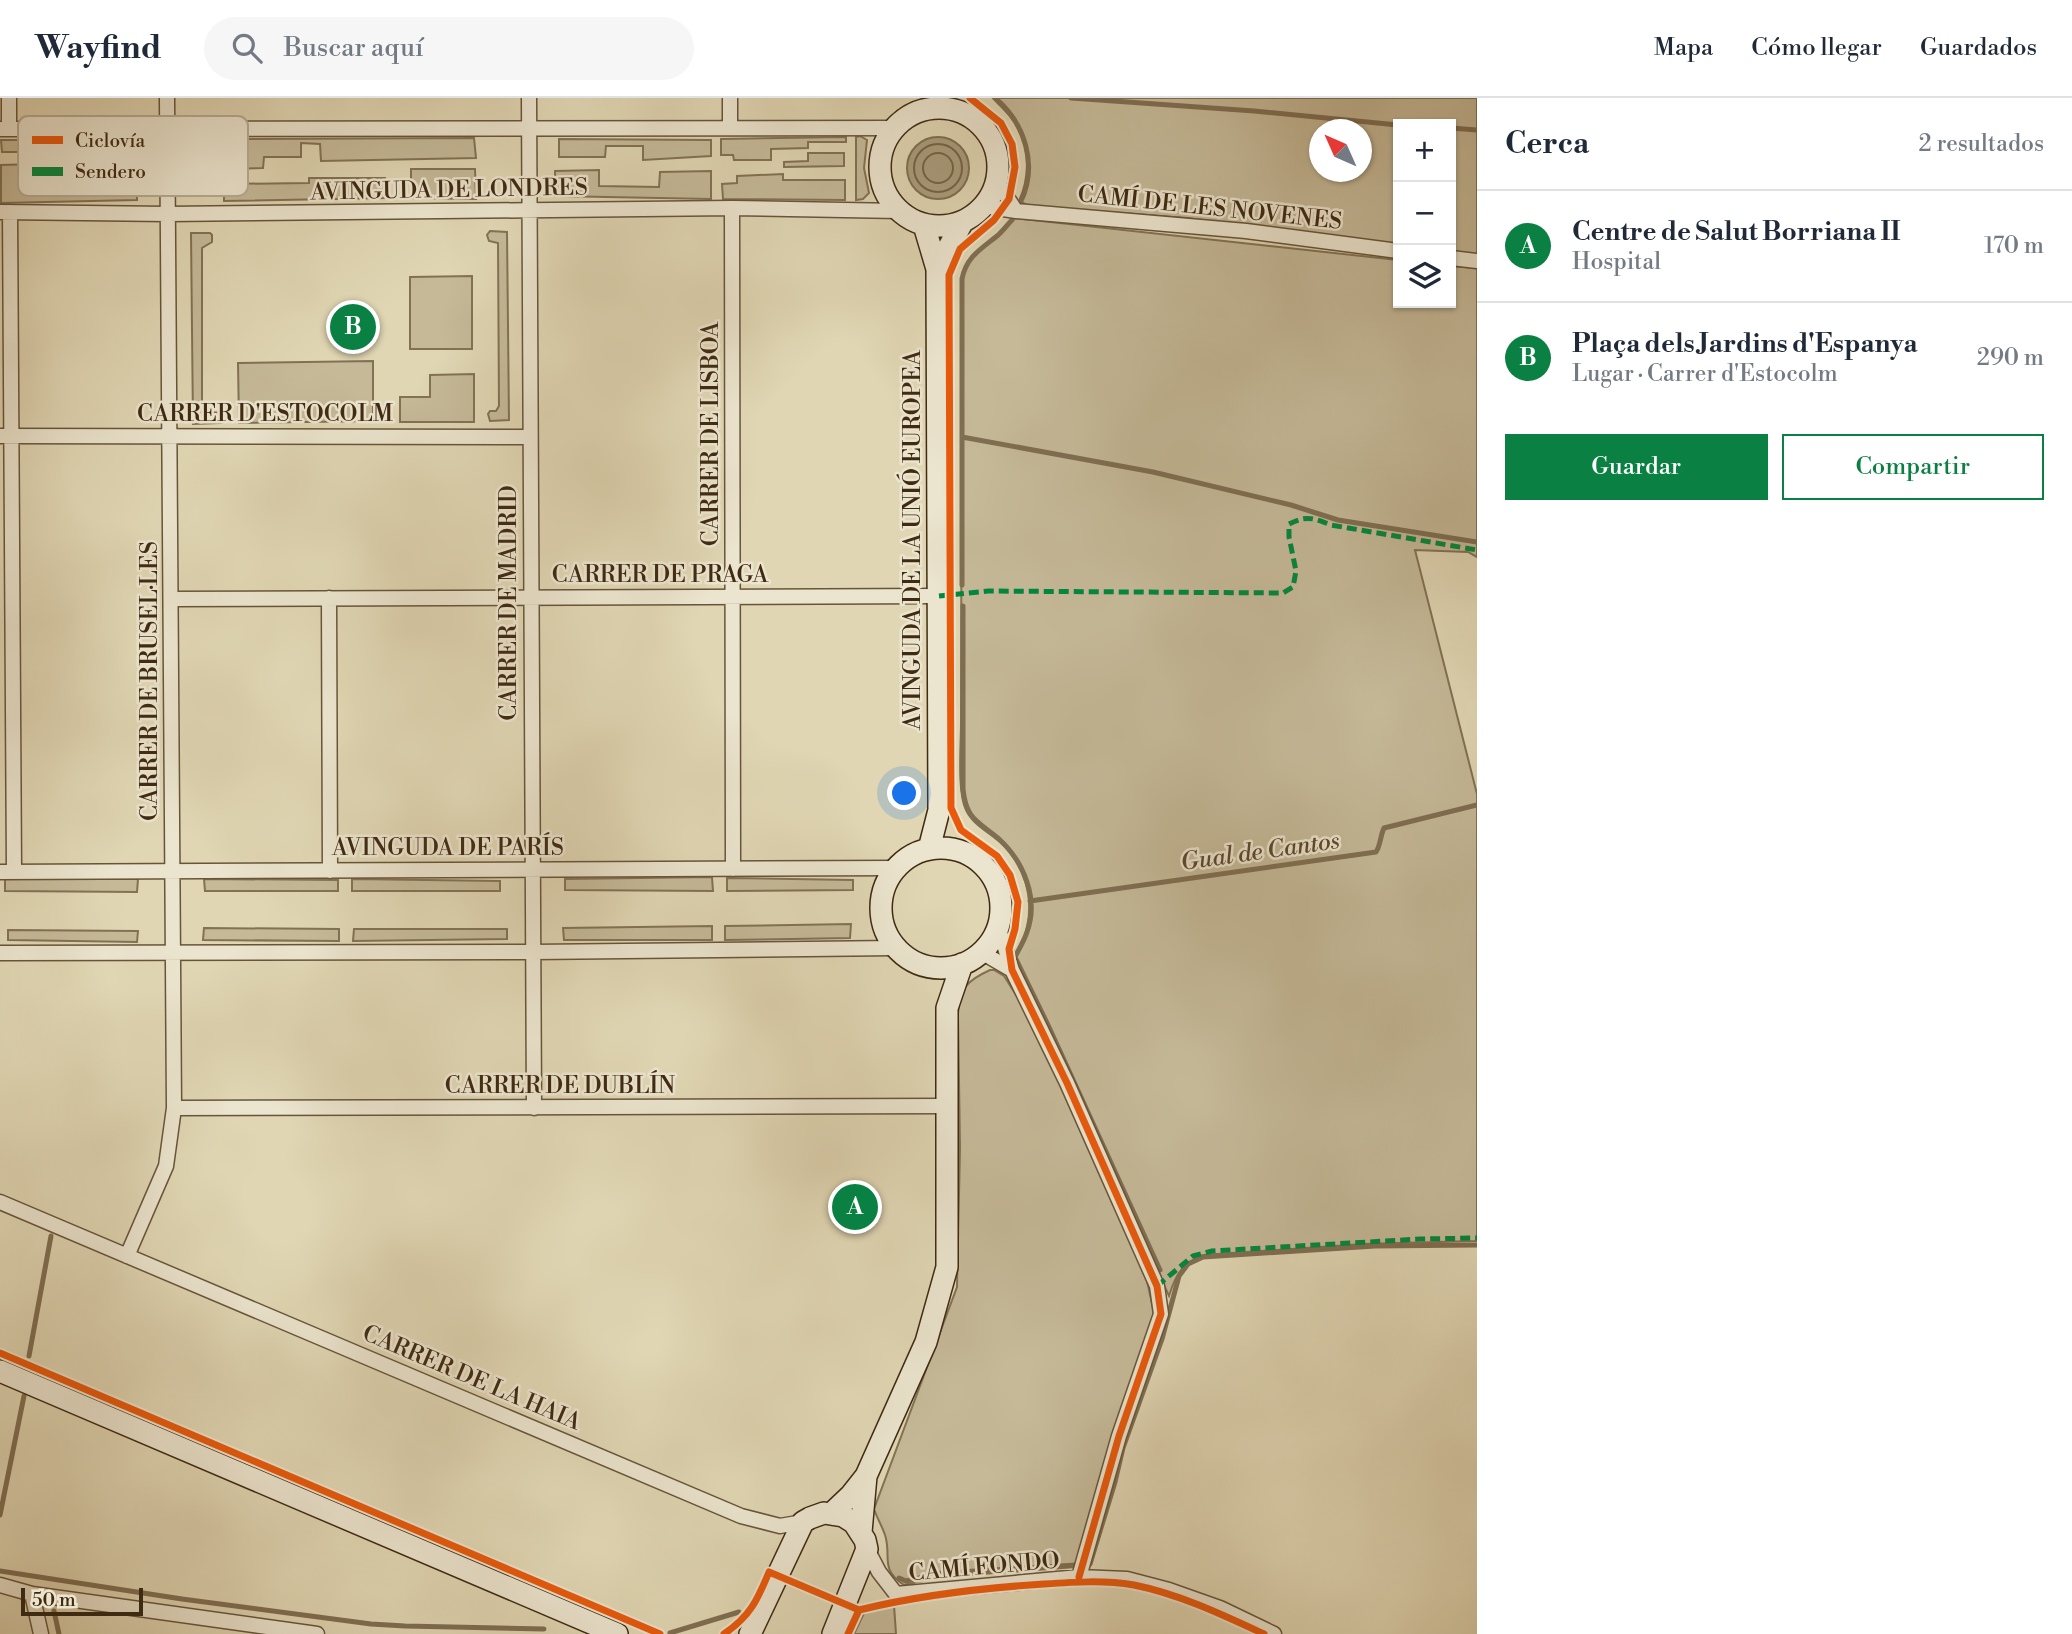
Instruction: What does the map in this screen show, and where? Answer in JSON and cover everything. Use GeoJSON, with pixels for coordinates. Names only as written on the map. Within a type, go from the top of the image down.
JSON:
{"type":"FeatureCollection","features":[{"type":"Feature","properties":{"kind":"street"},"geometry":{"type":"LineString","coordinates":[[5,129],[9,98]]}},
{"type":"Feature","properties":{"kind":"street","name":"CARRER DE BRUSEL·LES"},"geometry":{"type":"LineString","coordinates":[[167,98],[167,116]]}},
{"type":"Feature","properties":{"kind":"street","name":"CARRER DE MADRID"},"geometry":{"type":"LineString","coordinates":[[529,98],[534,1108]]}},
{"type":"Feature","properties":{"kind":"street"},"geometry":{"type":"LineString","coordinates":[[730,98],[730,128]]}},
{"type":"Feature","properties":{"kind":"street"},"geometry":{"type":"LineString","coordinates":[[927,104],[943,108],[957,105],[988,132],[996,148],[999,165],[997,182],[984,206],[962,223],[936,227],[924,225],[899,211],[889,200],[880,170],[881,155],[895,128],[927,104]]}},
{"type":"Feature","properties":{"kind":"street"},"geometry":{"type":"LineString","coordinates":[[248,129],[895,128]]}},
{"type":"Feature","properties":{"kind":"street"},"geometry":{"type":"LineString","coordinates":[[997,182],[1016,211]]}},
{"type":"Feature","properties":{"kind":"street","name":"CARRER DE BRUSEL·LES"},"geometry":{"type":"LineString","coordinates":[[127,1256],[166,1166],[174,1108],[168,196]]}},
{"type":"Feature","properties":{"kind":"street","name":"CAMÍ DE LES NOVENES"},"geometry":{"type":"LineString","coordinates":[[984,206],[1246,231],[1393,250]]}},
{"type":"Feature","properties":{"kind":"street","name":"AVINGUDA DE LONDRES"},"geometry":{"type":"LineString","coordinates":[[5,212],[168,214],[732,208],[899,211]]}},
{"type":"Feature","properties":{"kind":"street","name":"CARRER DE LISBOA"},"geometry":{"type":"LineString","coordinates":[[732,208],[733,869]]}},
{"type":"Feature","properties":{"kind":"street"},"geometry":{"type":"LineString","coordinates":[[5,212],[7,872]]}},
{"type":"Feature","properties":{"kind":"street","name":"AVINGUDA DE LA UNIÓ EUROPEA"},"geometry":{"type":"LineString","coordinates":[[937,269],[962,223]]}},
{"type":"Feature","properties":{"kind":"street","name":"AVINGUDA DE LA UNIÓ EUROPEA"},"geometry":{"type":"LineString","coordinates":[[924,225],[937,269],[939,810],[929,849]]}},
{"type":"Feature","properties":{"kind":"street"},"geometry":{"type":"LineString","coordinates":[[1456,259],[1477,261]]}},
{"type":"Feature","properties":{"kind":"street","name":"CARRER D'ESTOCOLM"},"geometry":{"type":"LineString","coordinates":[[6,436],[530,437]]}},
{"type":"Feature","properties":{"kind":"street","name":"CARRER DE PRAGA"},"geometry":{"type":"LineString","coordinates":[[171,599],[939,596]]}},
{"type":"Feature","properties":{"kind":"street"},"geometry":{"type":"LineString","coordinates":[[329,598],[330,870]]}},
{"type":"Feature","properties":{"kind":"street","name":"AVINGUDA DE LA UNIÓ EUROPEA"},"geometry":{"type":"LineString","coordinates":[[939,810],[963,852]]}},
{"type":"Feature","properties":{"kind":"street"},"geometry":{"type":"LineString","coordinates":[[940,848],[963,852],[978,861],[991,874],[998,890],[1001,908],[998,926],[981,952],[962,964],[941,968],[911,960],[896,948],[881,917],[887,883],[896,868],[917,853],[940,848]]}},
{"type":"Feature","properties":{"kind":"street","name":"AVINGUDA DE PARÍS"},"geometry":{"type":"LineString","coordinates":[[7,872],[896,868]]}},
{"type":"Feature","properties":{"kind":"street"},"geometry":{"type":"LineString","coordinates":[[998,926],[1013,970],[1068,1083],[1157,1286],[1161,1314],[1119,1436],[1079,1577]]}},
{"type":"Feature","properties":{"kind":"street"},"geometry":{"type":"LineString","coordinates":[[0,953],[533,953],[896,948]]}},
{"type":"Feature","properties":{"kind":"street"},"geometry":{"type":"LineString","coordinates":[[981,952],[1013,970]]}},
{"type":"Feature","properties":{"kind":"street"},"geometry":{"type":"LineString","coordinates":[[832,1513],[866,1476],[926,1342],[947,1267],[947,1008],[962,964]]}},
{"type":"Feature","properties":{"kind":"street"},"geometry":{"type":"LineString","coordinates":[[930,967],[947,1008]]}},
{"type":"Feature","properties":{"kind":"street","name":"CARRER DE DUBLÍN"},"geometry":{"type":"LineString","coordinates":[[174,1108],[947,1107]]}},
{"type":"Feature","properties":{"kind":"street"},"geometry":{"type":"LineString","coordinates":[[0,1202],[127,1256]]}},
{"type":"Feature","properties":{"kind":"street","name":"CARRER DE LA HAIA"},"geometry":{"type":"LineString","coordinates":[[127,1256],[741,1516],[780,1526],[803,1522]]}},
{"type":"Feature","properties":{"kind":"street"},"geometry":{"type":"LineString","coordinates":[[0,1371],[617,1634]]}},
{"type":"Feature","properties":{"kind":"street"},"geometry":{"type":"LineString","coordinates":[[833,1634],[864,1541],[866,1476]]}},
{"type":"Feature","properties":{"kind":"street"},"geometry":{"type":"LineString","coordinates":[[750,1634],[803,1522],[817,1515],[832,1513],[844,1516],[854,1523],[864,1541]]}},
{"type":"Feature","properties":{"kind":"street","name":"CAMÍ FONDO"},"geometry":{"type":"LineString","coordinates":[[864,1541],[879,1572],[896,1594],[1079,1577],[1127,1579],[1160,1587],[1220,1608],[1275,1634]]}},
{"type":"Feature","properties":{"kind":"street"},"geometry":{"type":"LineString","coordinates":[[0,1585],[32,1594],[317,1634]]}},
{"type":"Feature","properties":{"kind":"street"},"geometry":{"type":"LineString","coordinates":[[32,1594],[41,1634]]}},
{"type":"Feature","properties":{"kind":"shaded area"},"geometry":{"type":"Polygon","coordinates":[[[993,98],[1477,98],[1477,256],[1456,253],[1456,119],[1393,119],[1393,244],[1187,218],[1029,206],[1019,201],[1027,172],[1024,143],[1021,133],[993,98]]]}},
{"type":"Feature","properties":{"kind":"shaded area"},"geometry":{"type":"Polygon","coordinates":[[[846,137],[846,142],[808,142],[808,148],[771,149],[771,160],[734,160],[733,155],[721,155],[721,139],[846,137]]]}},
{"type":"Feature","properties":{"kind":"shaded area"},"geometry":{"type":"Polygon","coordinates":[[[856,137],[867,140],[864,168],[869,193],[863,199],[856,200],[856,137]]]}},
{"type":"Feature","properties":{"kind":"shaded area"},"geometry":{"type":"Polygon","coordinates":[[[474,138],[476,158],[321,161],[320,144],[301,143],[301,157],[264,157],[263,168],[248,168],[248,139],[474,138]]]}},
{"type":"Feature","properties":{"kind":"shaded area"},"geometry":{"type":"Polygon","coordinates":[[[559,139],[711,140],[711,156],[643,160],[643,146],[606,146],[605,157],[559,157],[559,139]]]}},
{"type":"Feature","properties":{"kind":"shaded area"},"geometry":{"type":"Polygon","coordinates":[[[1,140],[18,140],[18,152],[2,152],[1,140]]]}},
{"type":"Feature","properties":{"kind":"shaded area"},"geometry":{"type":"Polygon","coordinates":[[[808,153],[844,153],[844,166],[784,167],[784,162],[808,161],[808,153]]]}},
{"type":"Feature","properties":{"kind":"shaded area"},"geometry":{"type":"Polygon","coordinates":[[[1,165],[18,165],[18,196],[137,196],[137,200],[1,203],[1,165]]]}},
{"type":"Feature","properties":{"kind":"shaded area"},"geometry":{"type":"Polygon","coordinates":[[[411,169],[475,169],[476,199],[411,198],[411,169]]]}},
{"type":"Feature","properties":{"kind":"shaded area"},"geometry":{"type":"Polygon","coordinates":[[[599,170],[599,186],[659,187],[660,172],[711,171],[711,199],[555,196],[555,171],[599,170]]]}},
{"type":"Feature","properties":{"kind":"shaded area"},"geometry":{"type":"Polygon","coordinates":[[[783,174],[783,180],[845,180],[845,200],[723,199],[722,184],[737,183],[737,176],[783,174]]]}},
{"type":"Feature","properties":{"kind":"shaded area"},"geometry":{"type":"Polygon","coordinates":[[[309,178],[385,178],[385,198],[224,201],[224,196],[248,196],[248,184],[309,183],[309,178]]]}},
{"type":"Feature","properties":{"kind":"shaded area"},"geometry":{"type":"Polygon","coordinates":[[[1014,218],[1393,259],[1393,308],[1456,308],[1456,266],[1477,268],[1477,557],[1468,552],[1415,550],[1477,794],[1477,1241],[1363,1244],[1203,1255],[1181,1271],[1169,1296],[1019,969],[1015,957],[1025,935],[1029,916],[1028,893],[1021,871],[1009,851],[969,815],[961,792],[962,279],[971,259],[1014,218]]]}},
{"type":"Feature","properties":{"kind":"shaded area"},"geometry":{"type":"Polygon","coordinates":[[[490,231],[507,232],[509,420],[490,421],[488,414],[490,411],[496,411],[499,406],[498,243],[489,241],[487,235],[490,231]]]}},
{"type":"Feature","properties":{"kind":"shaded area"},"geometry":{"type":"Polygon","coordinates":[[[191,233],[212,235],[212,242],[202,248],[202,408],[206,412],[223,413],[226,417],[224,422],[220,423],[193,424],[191,233]]]}},
{"type":"Feature","properties":{"kind":"shaded area"},"geometry":{"type":"Polygon","coordinates":[[[472,276],[472,349],[410,349],[410,277],[472,276]]]}},
{"type":"Feature","properties":{"kind":"shaded area"},"geometry":{"type":"Polygon","coordinates":[[[373,361],[373,421],[239,423],[238,363],[373,361]]]}},
{"type":"Feature","properties":{"kind":"shaded area"},"geometry":{"type":"Polygon","coordinates":[[[474,374],[474,422],[400,422],[400,397],[430,397],[430,375],[474,374]]]}},
{"type":"Feature","properties":{"kind":"shaded area"},"geometry":{"type":"Polygon","coordinates":[[[712,877],[713,891],[565,890],[565,879],[712,877]]]}},
{"type":"Feature","properties":{"kind":"shaded area"},"geometry":{"type":"Polygon","coordinates":[[[727,878],[853,880],[853,890],[727,891],[727,878]]]}},
{"type":"Feature","properties":{"kind":"shaded area"},"geometry":{"type":"Polygon","coordinates":[[[5,879],[138,879],[137,892],[5,891],[5,879]]]}},
{"type":"Feature","properties":{"kind":"shaded area"},"geometry":{"type":"Polygon","coordinates":[[[204,879],[338,880],[338,891],[205,891],[204,879]]]}},
{"type":"Feature","properties":{"kind":"shaded area"},"geometry":{"type":"Polygon","coordinates":[[[352,879],[500,881],[500,891],[352,891],[352,879]]]}},
{"type":"Feature","properties":{"kind":"shaded area"},"geometry":{"type":"Polygon","coordinates":[[[851,924],[850,938],[725,940],[725,926],[851,924]]]}},
{"type":"Feature","properties":{"kind":"shaded area"},"geometry":{"type":"Polygon","coordinates":[[[712,926],[712,940],[564,940],[563,928],[712,926]]]}},
{"type":"Feature","properties":{"kind":"shaded area"},"geometry":{"type":"Polygon","coordinates":[[[204,928],[339,929],[339,941],[203,940],[204,928]]]}},
{"type":"Feature","properties":{"kind":"shaded area"},"geometry":{"type":"Polygon","coordinates":[[[354,929],[507,929],[507,939],[353,941],[354,929]]]}},
{"type":"Feature","properties":{"kind":"shaded area"},"geometry":{"type":"Polygon","coordinates":[[[8,930],[138,931],[137,942],[8,940],[8,930]]]}},
{"type":"Feature","properties":{"kind":"shaded area"},"geometry":{"type":"Polygon","coordinates":[[[990,970],[1004,976],[1046,1050],[1146,1276],[1154,1313],[1075,1567],[941,1577],[904,1585],[889,1568],[885,1535],[874,1509],[957,1287],[960,1148],[958,1014],[960,998],[966,986],[990,970]]]}},
{"type":"Feature","properties":{"kind":"shaded area"},"geometry":{"type":"Polygon","coordinates":[[[894,1605],[896,1634],[854,1634],[865,1611],[894,1605]]]}},
{"type":"Feature","properties":{"kind":"water"},"geometry":{"type":"Polygon","coordinates":[[[938,137],[950,139],[960,146],[967,156],[967,180],[960,190],[950,197],[938,199],[926,197],[916,190],[909,180],[907,168],[909,156],[916,146],[926,139],[938,137]]]}},
{"type":"Feature","properties":{"kind":"waterway"},"geometry":{"type":"LineString","coordinates":[[995,98],[1014,120],[1026,145],[1028,173],[1021,201]]}},
{"type":"Feature","properties":{"kind":"waterway"},"geometry":{"type":"LineString","coordinates":[[1071,98],[1393,125]]}},
{"type":"Feature","properties":{"kind":"waterway"},"geometry":{"type":"LineString","coordinates":[[1456,128],[1477,130]]}},
{"type":"Feature","properties":{"kind":"waterway"},"geometry":{"type":"LineString","coordinates":[[962,585],[962,279],[971,259],[1012,220]]}},
{"type":"Feature","properties":{"kind":"waterway"},"geometry":{"type":"LineString","coordinates":[[962,437],[1153,472],[1291,505],[1338,520],[1477,542]]}},
{"type":"Feature","properties":{"kind":"waterway"},"geometry":{"type":"LineString","coordinates":[[963,606],[963,789],[967,807],[974,819],[1008,848],[1022,870],[1030,894],[1031,907],[1026,935],[1015,957],[1160,1270]]}},
{"type":"Feature","properties":{"kind":"waterway","name":"Gual de Cantos"},"geometry":{"type":"LineString","coordinates":[[1030,901],[1376,852],[1384,828],[1477,805]]}},
{"type":"Feature","properties":{"kind":"waterway"},"geometry":{"type":"LineString","coordinates":[[29,1356],[51,1236]]}},
{"type":"Feature","properties":{"kind":"waterway"},"geometry":{"type":"LineString","coordinates":[[1090,1564],[1123,1448],[1162,1339],[1179,1276],[1188,1264],[1203,1257],[1375,1246],[1477,1245]]}},
{"type":"Feature","properties":{"kind":"waterway"},"geometry":{"type":"LineString","coordinates":[[0,1515],[24,1396]]}},
{"type":"Feature","properties":{"kind":"waterway"},"geometry":{"type":"LineString","coordinates":[[899,1578],[906,1581],[942,1573],[1077,1565]]}},
{"type":"Feature","properties":{"kind":"waterway"},"geometry":{"type":"LineString","coordinates":[[0,1571],[371,1624],[544,1629]]}},
{"type":"Feature","properties":{"kind":"waterway"},"geometry":{"type":"LineString","coordinates":[[54,1611],[59,1634]]}},
{"type":"Feature","properties":{"kind":"waterway"},"geometry":{"type":"LineString","coordinates":[[670,1633],[739,1612]]}},
{"type":"Feature","properties":{"kind":"marked path"},"geometry":{"type":"LineString","coordinates":[[939,596],[988,591],[1283,593],[1293,587],[1296,571],[1289,524],[1305,519],[1477,550]]}},
{"type":"Feature","properties":{"kind":"marked path"},"geometry":{"type":"LineString","coordinates":[[1157,1286],[1193,1256],[1212,1251],[1477,1238]]}},
{"type":"Feature","properties":{"kind":"cycle path"},"geometry":{"type":"LineString","coordinates":[[970,98],[1001,123],[1012,144],[1015,167],[1009,199],[994,220],[960,249],[949,275],[951,808],[961,830],[997,856],[1010,875],[1018,902],[1015,929],[1009,949],[1012,970],[1067,1083],[1157,1286],[1161,1314],[1119,1436],[1079,1577]]}},
{"type":"Feature","properties":{"kind":"cycle path"},"geometry":{"type":"LineString","coordinates":[[0,1353],[660,1634]]}},
{"type":"Feature","properties":{"kind":"cycle path"},"geometry":{"type":"LineString","coordinates":[[724,1634],[752,1607],[769,1572],[859,1610],[848,1634]]}},
{"type":"Feature","properties":{"kind":"cycle path"},"geometry":{"type":"LineString","coordinates":[[859,1610],[974,1590],[1112,1582],[1168,1594],[1264,1634]]}},
{"type":"Feature","properties":{"kind":"place","name":"Plaça dels Jardins d'Espanya"},"geometry":{"type":"Point","coordinates":[353,327]}},
{"type":"Feature","properties":{"kind":"place","name":"Centre de Salut Borriana II"},"geometry":{"type":"Point","coordinates":[855,1207]}}]}
